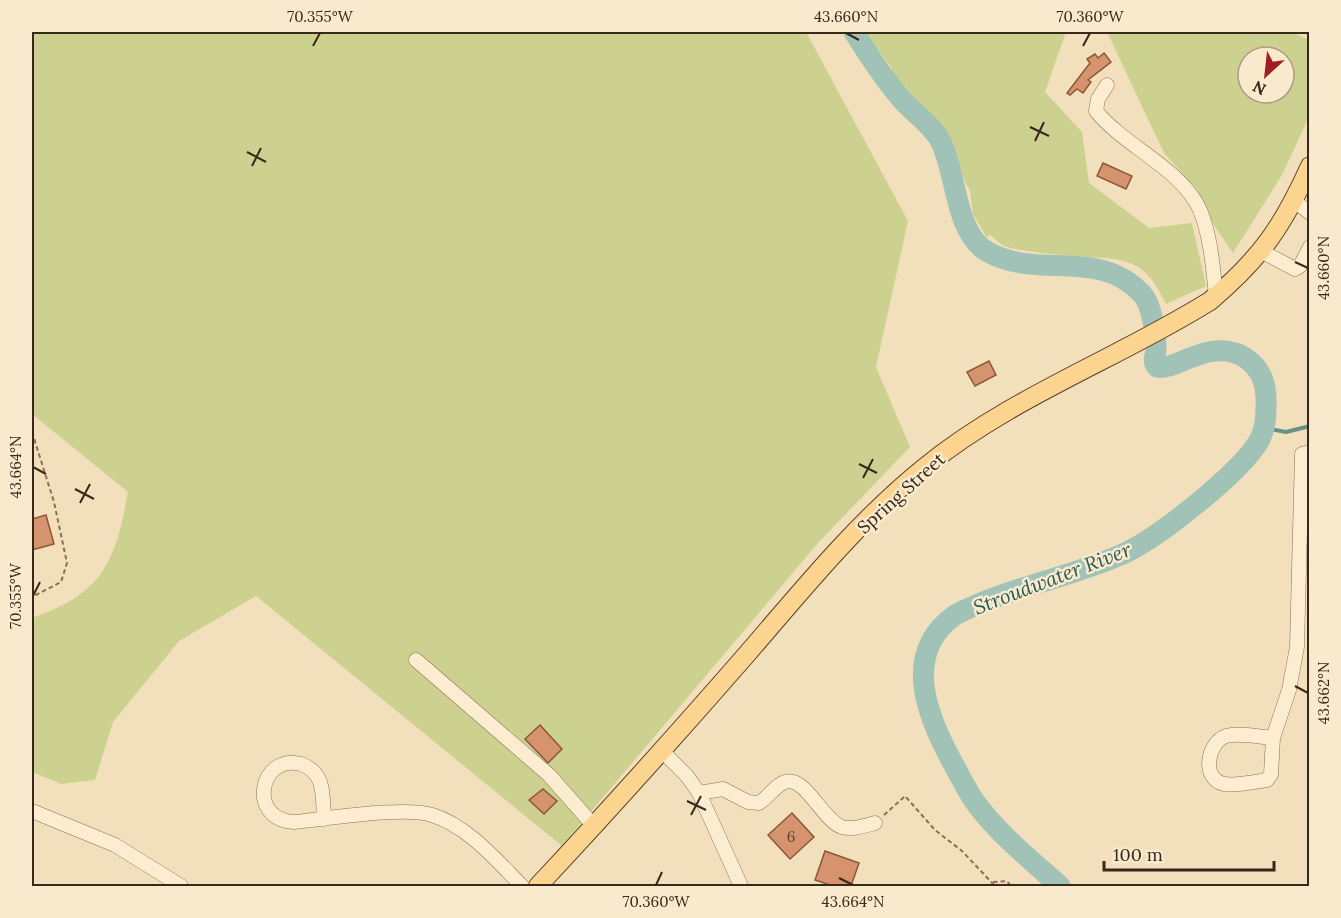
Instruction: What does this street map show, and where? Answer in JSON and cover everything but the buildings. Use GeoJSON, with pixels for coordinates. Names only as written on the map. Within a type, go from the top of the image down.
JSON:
{"type":"FeatureCollection","features":[{"type":"Feature","properties":{"kind":"main road","name":"Spring Street"},"geometry":{"type":"LineString","coordinates":[[538,886],[662,751],[831,558],[877,510],[926,467],[1010,410],[1160,331],[1216,296],[1240,277],[1275,235],[1310,166]]}},
{"type":"Feature","properties":{"kind":"street"},"geometry":{"type":"LineString","coordinates":[[1107,85],[1098,99],[1096,111],[1116,133],[1181,185],[1200,208],[1211,252],[1216,296]]}},
{"type":"Feature","properties":{"kind":"street"},"geometry":{"type":"LineString","coordinates":[[1293,200],[1310,213]]}},
{"type":"Feature","properties":{"kind":"street"},"geometry":{"type":"LineString","coordinates":[[1261,252],[1295,269],[1300,266],[1310,247]]}},
{"type":"Feature","properties":{"kind":"street"},"geometry":{"type":"LineString","coordinates":[[1274,738],[1227,736],[1217,742],[1209,755],[1209,766],[1215,778],[1224,784],[1267,780],[1271,774],[1274,738],[1290,690],[1297,647],[1306,453]]}},
{"type":"Feature","properties":{"kind":"street"},"geometry":{"type":"LineString","coordinates":[[416,660],[549,775],[594,826]]}},
{"type":"Feature","properties":{"kind":"street"},"geometry":{"type":"LineString","coordinates":[[662,751],[687,776],[699,793],[741,886]]}},
{"type":"Feature","properties":{"kind":"street"},"geometry":{"type":"LineString","coordinates":[[324,819],[321,785],[311,770],[289,763],[271,772],[266,780],[263,795],[271,813],[289,822],[411,812],[432,815],[462,831],[522,886]]}},
{"type":"Feature","properties":{"kind":"street"},"geometry":{"type":"LineString","coordinates":[[699,793],[723,789],[753,804],[764,800],[780,784],[790,781],[801,786],[836,825],[849,828],[875,823]]}},
{"type":"Feature","properties":{"kind":"street"},"geometry":{"type":"LineString","coordinates":[[32,811],[115,845],[181,886]]}},
{"type":"Feature","properties":{"kind":"path"},"geometry":{"type":"LineString","coordinates":[[32,432],[54,502],[67,563],[61,582],[32,597]]}},
{"type":"Feature","properties":{"kind":"path"},"geometry":{"type":"LineString","coordinates":[[875,823],[905,796],[935,830],[962,851],[995,886]]}},
{"type":"Feature","properties":{"kind":"path"},"geometry":{"type":"LineString","coordinates":[[993,882],[1007,881],[1011,886]]}},
{"type":"Feature","properties":{"kind":"green space"},"geometry":{"type":"Polygon","coordinates":[[[32,32],[806,32],[908,221],[876,367],[910,447],[818,543],[562,846],[256,596],[179,641],[113,722],[95,780],[61,784],[32,772],[32,618],[75,598],[102,572],[118,538],[128,492],[32,414],[32,32]]]}},
{"type":"Feature","properties":{"kind":"green space"},"geometry":{"type":"Polygon","coordinates":[[[864,32],[1066,32],[1045,92],[1082,132],[1089,183],[1149,228],[1192,223],[1206,286],[1166,304],[1145,272],[1127,262],[1026,251],[1005,246],[989,234],[987,238],[973,214],[970,191],[957,166],[946,135],[932,121],[915,115],[908,103],[900,102],[897,80],[891,67],[864,32]]]}},
{"type":"Feature","properties":{"kind":"green space"},"geometry":{"type":"Polygon","coordinates":[[[1107,32],[1292,32],[1309,40],[1309,117],[1282,175],[1233,253],[1213,224],[1198,190],[1164,153],[1107,32]]]}},
{"type":"Feature","properties":{"kind":"waterway","name":"Stroudwater River"},"geometry":{"type":"LineString","coordinates":[[854,32],[890,86],[934,131],[941,142],[963,218],[977,243],[988,252],[1007,260],[1027,264],[1088,267],[1125,280],[1142,294],[1148,304],[1155,333],[1154,359],[1157,367],[1173,365],[1206,353],[1231,352],[1244,357],[1256,367],[1264,385],[1266,416],[1260,439],[1237,468],[1199,502],[1158,533],[1125,553],[996,597],[955,615],[938,631],[928,648],[924,668],[924,688],[929,708],[945,748],[966,787],[975,802],[997,828],[1060,886]]}},
{"type":"Feature","properties":{"kind":"waterway"},"geometry":{"type":"LineString","coordinates":[[1264,428],[1286,432],[1310,426]]}}]}
